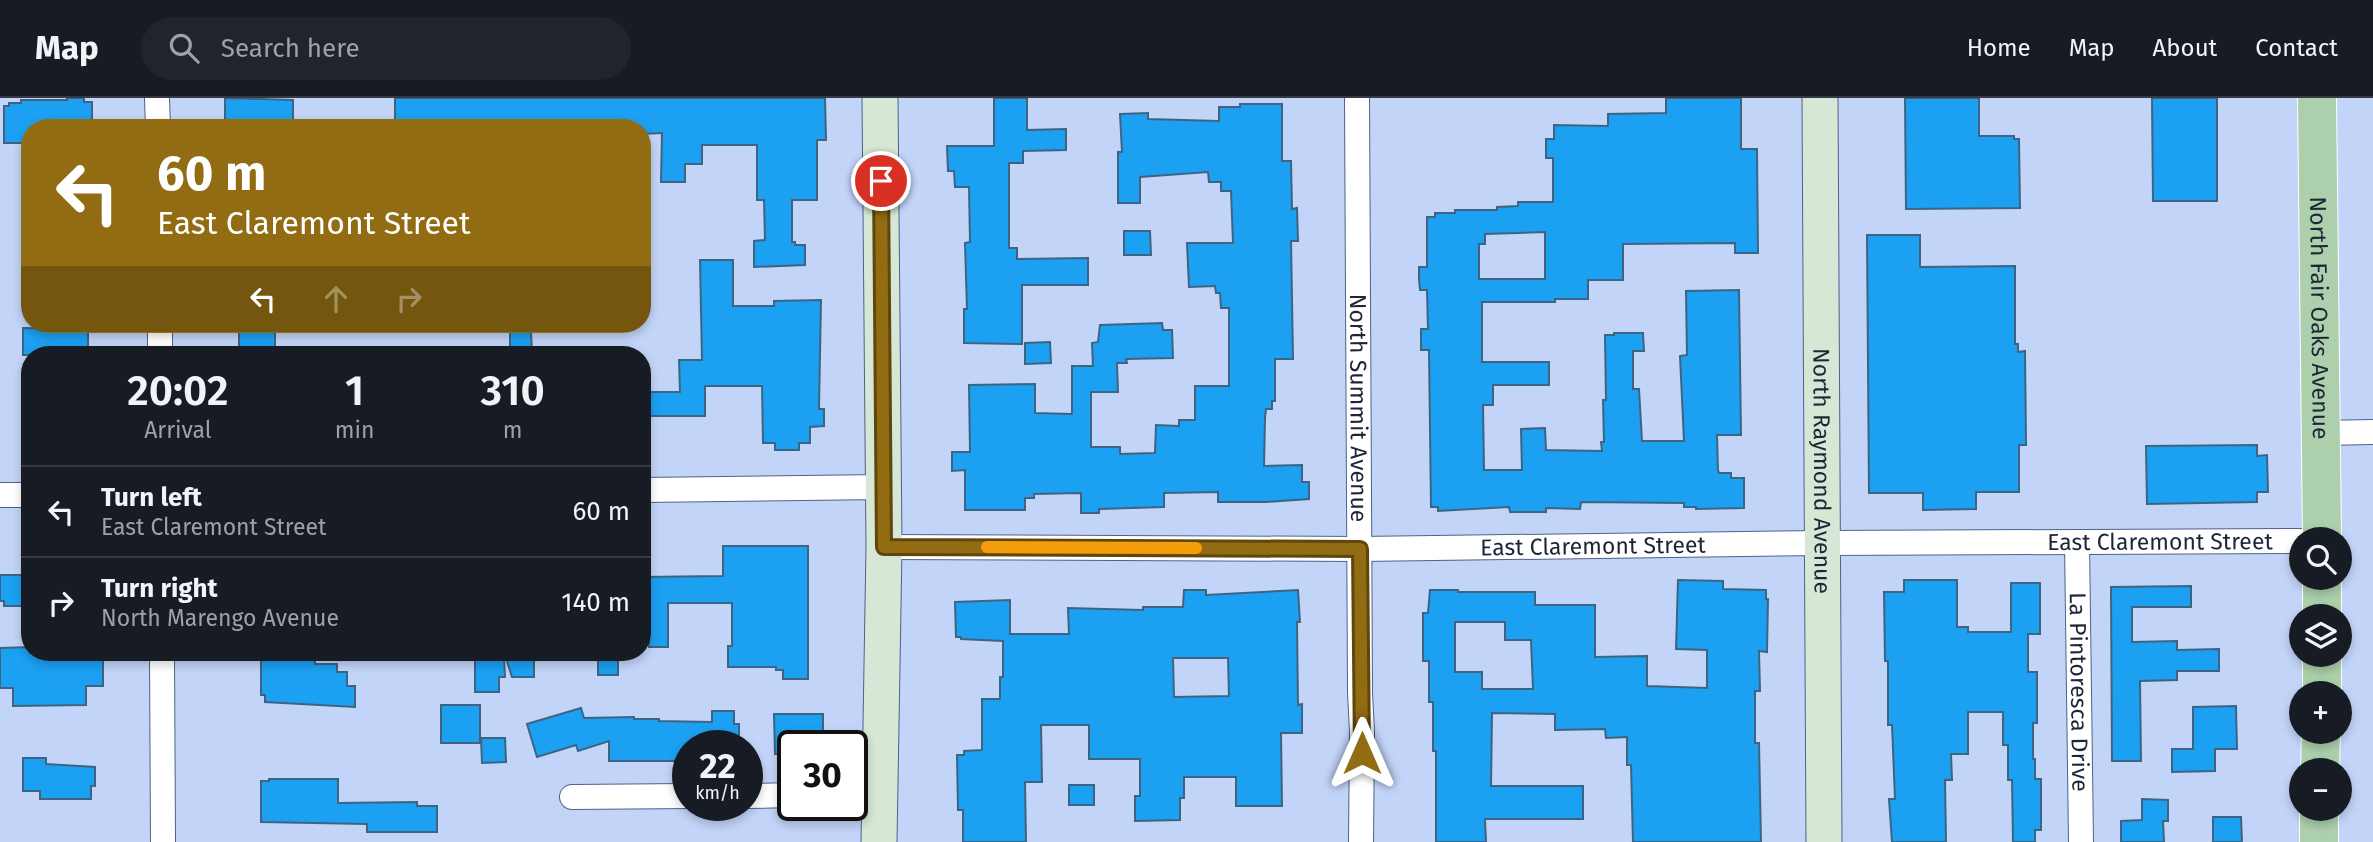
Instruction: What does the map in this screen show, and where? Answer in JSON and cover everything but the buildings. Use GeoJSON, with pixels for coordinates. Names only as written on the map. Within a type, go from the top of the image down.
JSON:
{"type":"FeatureCollection","features":[{"type":"Feature","properties":{"kind":"main road","name":"North Fair Oaks Avenue"},"geometry":{"type":"LineString","coordinates":[[2317,98],[2322,527]]}},
{"type":"Feature","properties":{"kind":"main road"},"geometry":{"type":"LineString","coordinates":[[2319,821],[2319,842]]}},
{"type":"Feature","properties":{"kind":"street"},"geometry":{"type":"LineString","coordinates":[[157,98],[158,119]]}},
{"type":"Feature","properties":{"kind":"street"},"geometry":{"type":"LineString","coordinates":[[868,767],[884,547],[880,98]]}},
{"type":"Feature","properties":{"kind":"street","name":"North Summit Avenue"},"geometry":{"type":"LineString","coordinates":[[1357,98],[1361,842]]}},
{"type":"Feature","properties":{"kind":"street","name":"North Raymond Avenue"},"geometry":{"type":"LineString","coordinates":[[1820,98],[1824,842]]}},
{"type":"Feature","properties":{"kind":"street"},"geometry":{"type":"LineString","coordinates":[[2320,433],[2373,432]]}},
{"type":"Feature","properties":{"kind":"street"},"geometry":{"type":"LineString","coordinates":[[651,490],[883,487]]}},
{"type":"Feature","properties":{"kind":"street"},"geometry":{"type":"LineString","coordinates":[[0,495],[21,495]]}},
{"type":"Feature","properties":{"kind":"street","name":"East Claremont Street"},"geometry":{"type":"LineString","coordinates":[[884,547],[1360,549],[2289,541]]}},
{"type":"Feature","properties":{"kind":"street","name":"La Pintoresca Drive"},"geometry":{"type":"LineString","coordinates":[[2077,542],[2081,842]]}},
{"type":"Feature","properties":{"kind":"street"},"geometry":{"type":"LineString","coordinates":[[162,661],[163,842]]}},
{"type":"Feature","properties":{"kind":"street"},"geometry":{"type":"LineString","coordinates":[[572,797],[672,796]]}},
{"type":"Feature","properties":{"kind":"street"},"geometry":{"type":"LineString","coordinates":[[868,802],[879,842]]}},
{"type":"Feature","properties":{"kind":"slow traffic"},"geometry":{"type":"LineString","coordinates":[[987,547],[1196,548]]}},
{"type":"Feature","properties":{"kind":"route"},"geometry":{"type":"LineString","coordinates":[[881,181],[884,547],[1360,549],[1362,753]]}}]}
